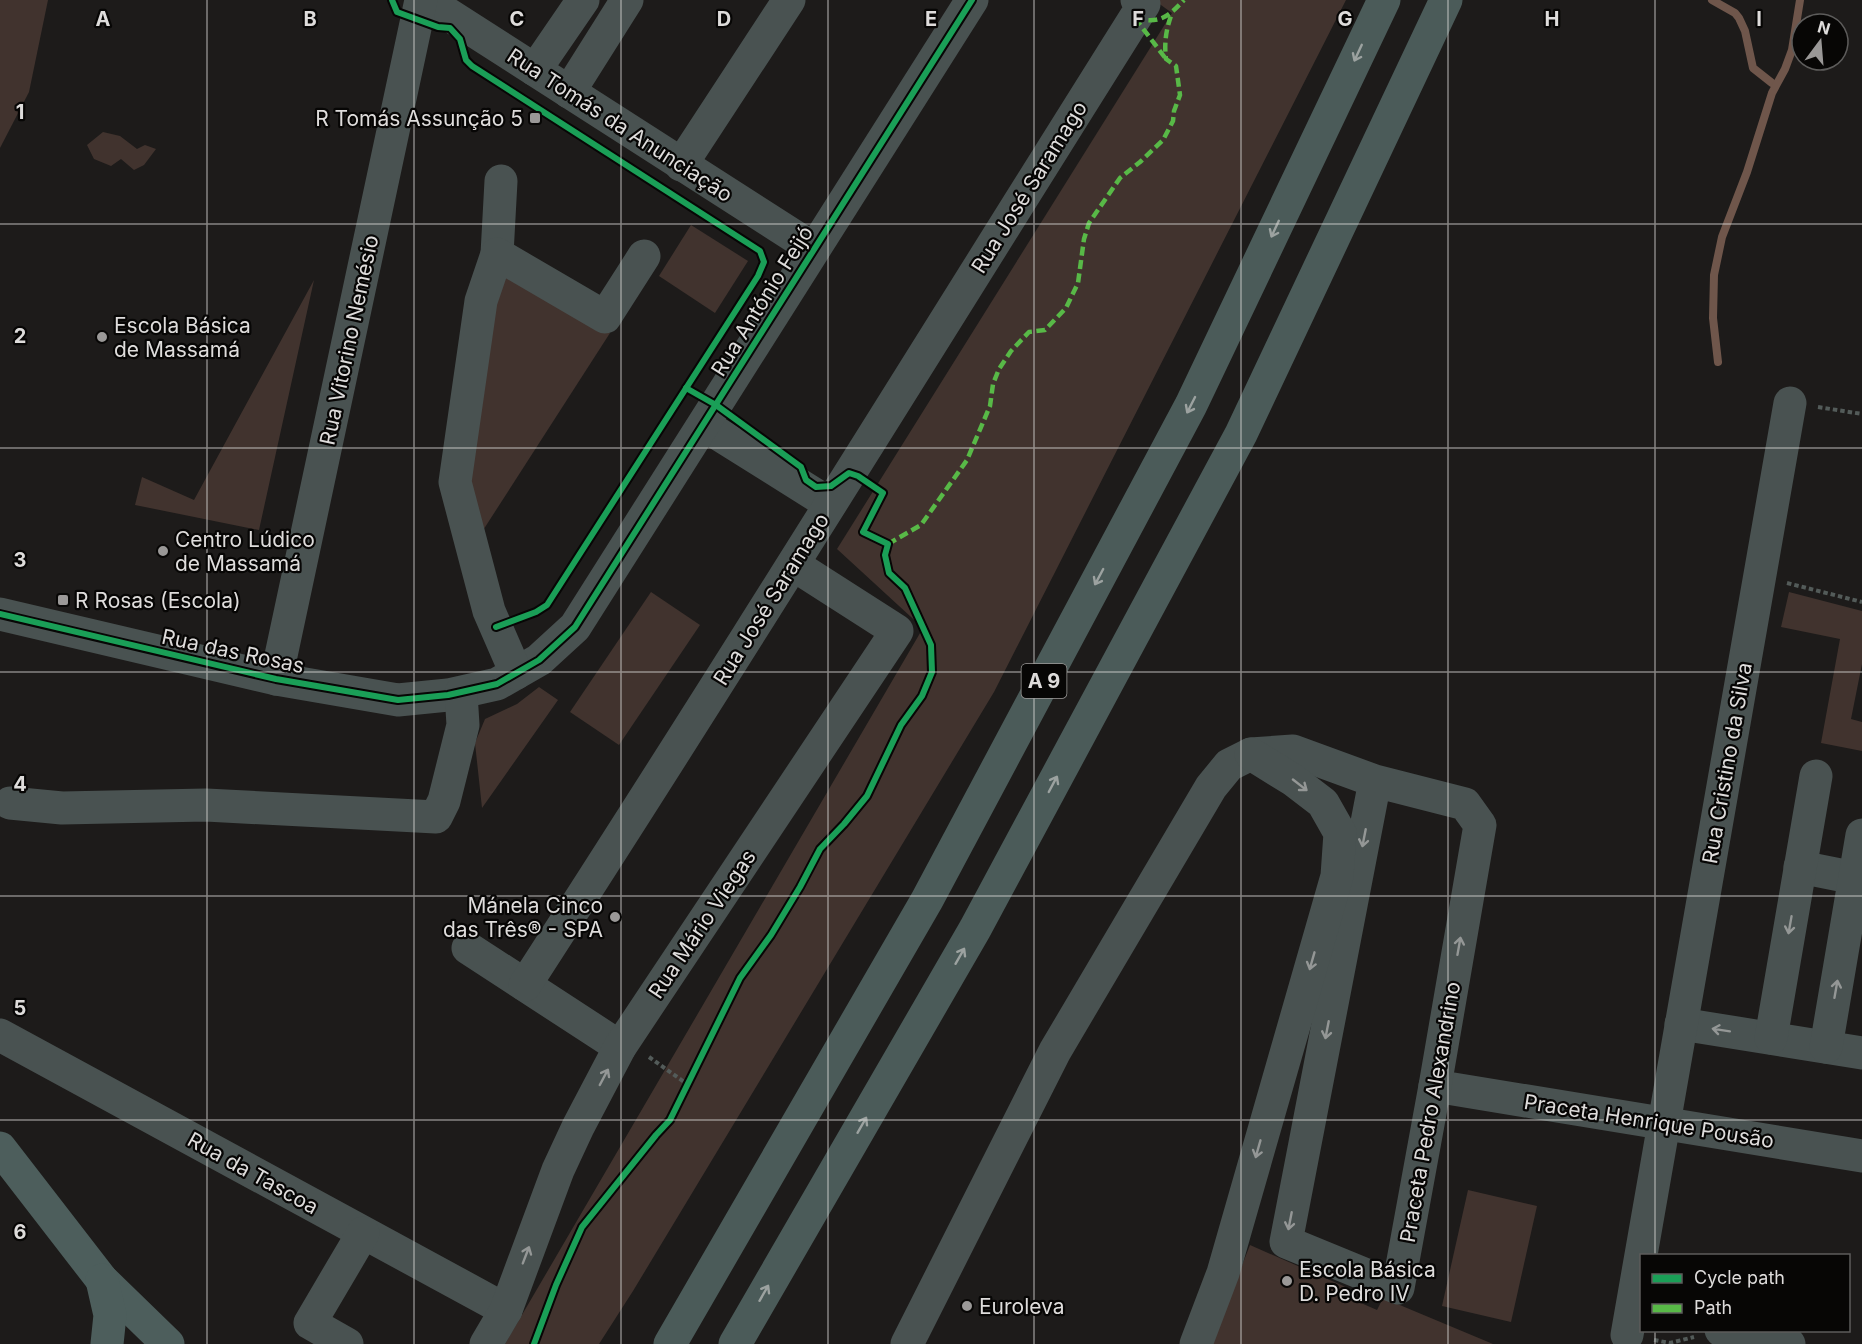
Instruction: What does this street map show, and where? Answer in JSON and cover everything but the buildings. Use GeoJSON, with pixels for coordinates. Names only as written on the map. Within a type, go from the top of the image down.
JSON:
{"type":"FeatureCollection","features":[{"type":"Feature","properties":{"kind":"highway","name":"A 9"},"geometry":{"type":"LineString","coordinates":[[670,1344],[927,900],[1191,405],[1384,0]]}},
{"type":"Feature","properties":{"kind":"highway","name":"A 9"},"geometry":{"type":"LineString","coordinates":[[735,1344],[975,929],[1235,444],[1446,0]]}},
{"type":"Feature","properties":{"kind":"main road"},"geometry":{"type":"LineString","coordinates":[[0,1148],[102,1280],[168,1344]]}},
{"type":"Feature","properties":{"kind":"main road"},"geometry":{"type":"LineString","coordinates":[[102,1280],[110,1315],[107,1344]]}},
{"type":"Feature","properties":{"kind":"street","name":"Rua Vitorino Nemésio"},"geometry":{"type":"LineString","coordinates":[[276,679],[421,0]]}},
{"type":"Feature","properties":{"kind":"street","name":"Rua Tomás da Anunciação"},"geometry":{"type":"LineString","coordinates":[[426,0],[814,249]]}},
{"type":"Feature","properties":{"kind":"street"},"geometry":{"type":"LineString","coordinates":[[535,70],[584,0]]}},
{"type":"Feature","properties":{"kind":"street"},"geometry":{"type":"LineString","coordinates":[[569,92],[627,0]]}},
{"type":"Feature","properties":{"kind":"street"},"geometry":{"type":"LineString","coordinates":[[681,165],[789,0]]}},
{"type":"Feature","properties":{"kind":"street","name":"Rua António Feijó"},"geometry":{"type":"LineString","coordinates":[[460,693],[497,684],[538,660],[575,627],[972,0]]}},
{"type":"Feature","properties":{"kind":"street","name":"Rua José Saramago"},"geometry":{"type":"LineString","coordinates":[[525,985],[794,565],[1144,4],[1137,0]]}},
{"type":"Feature","properties":{"kind":"street"},"geometry":{"type":"LineString","coordinates":[[501,181],[497,254],[481,301],[455,482],[489,611],[516,673]]}},
{"type":"Feature","properties":{"kind":"street"},"geometry":{"type":"LineString","coordinates":[[497,254],[605,318],[644,256]]}},
{"type":"Feature","properties":{"kind":"street","name":"Rua Cristino da Silva"},"geometry":{"type":"LineString","coordinates":[[1641,1254],[1790,403]]}},
{"type":"Feature","properties":{"kind":"street"},"geometry":{"type":"LineString","coordinates":[[704,425],[830,504]]}},
{"type":"Feature","properties":{"kind":"street","name":"Rua Mário Viegas"},"geometry":{"type":"LineString","coordinates":[[486,1344],[506,1310],[558,1170],[623,1043],[897,631],[794,565]]}},
{"type":"Feature","properties":{"kind":"street","name":"Rua das Rosas"},"geometry":{"type":"LineString","coordinates":[[0,614],[276,679],[398,700],[460,693]]}},
{"type":"Feature","properties":{"kind":"street"},"geometry":{"type":"LineString","coordinates":[[10,803],[62,808],[206,804],[436,817],[444,801],[463,725],[460,693]]}},
{"type":"Feature","properties":{"kind":"street"},"geometry":{"type":"LineString","coordinates":[[907,1344],[1055,1051],[1211,787],[1229,765],[1251,754],[1293,751],[1376,781]]}},
{"type":"Feature","properties":{"kind":"street"},"geometry":{"type":"LineString","coordinates":[[1196,1344],[1223,1273],[1336,876],[1340,833],[1323,803],[1293,780],[1251,754]]}},
{"type":"Feature","properties":{"kind":"street"},"geometry":{"type":"LineString","coordinates":[[1771,1038],[1816,776]]}},
{"type":"Feature","properties":{"kind":"street","name":"Praceta Pedro Alexandrino"},"geometry":{"type":"LineString","coordinates":[[1376,781],[1465,804],[1480,825],[1398,1288],[1286,1242],[1376,781]]}},
{"type":"Feature","properties":{"kind":"street"},"geometry":{"type":"LineString","coordinates":[[1826,1047],[1862,835]]}},
{"type":"Feature","properties":{"kind":"street"},"geometry":{"type":"LineString","coordinates":[[1800,867],[1855,878]]}},
{"type":"Feature","properties":{"kind":"street"},"geometry":{"type":"LineString","coordinates":[[468,948],[623,1043]]}},
{"type":"Feature","properties":{"kind":"street"},"geometry":{"type":"LineString","coordinates":[[1681,1023],[1862,1053]]}},
{"type":"Feature","properties":{"kind":"street","name":"Rua da Tascoa"},"geometry":{"type":"LineString","coordinates":[[0,1035],[506,1310]]}},
{"type":"Feature","properties":{"kind":"street","name":"Praceta Henrique Pousão"},"geometry":{"type":"LineString","coordinates":[[1435,1086],[1862,1156]]}},
{"type":"Feature","properties":{"kind":"street"},"geometry":{"type":"LineString","coordinates":[[347,1344],[310,1323],[363,1233]]}},
{"type":"Feature","properties":{"kind":"street","name":"Rua Cristino da Silva"},"geometry":{"type":"LineString","coordinates":[[1627,1335],[1640,1261]]}},
{"type":"Feature","properties":{"kind":"street"},"geometry":{"type":"LineString","coordinates":[[1726,1332],[1789,1344]]}},
{"type":"Feature","properties":{"kind":"path"},"geometry":{"type":"LineString","coordinates":[[1790,403],[1862,414]]}},
{"type":"Feature","properties":{"kind":"path"},"geometry":{"type":"LineString","coordinates":[[1759,576],[1862,602]]}},
{"type":"Feature","properties":{"kind":"path"},"geometry":{"type":"LineString","coordinates":[[623,1043],[687,1084]]}},
{"type":"Feature","properties":{"kind":"path"},"geometry":{"type":"LineString","coordinates":[[683,1093],[692,1074]]}},
{"type":"Feature","properties":{"kind":"path"},"geometry":{"type":"LineString","coordinates":[[1627,1335],[1670,1343],[1717,1332]]}},
{"type":"Feature","properties":{"kind":"shaded area"},"geometry":{"type":"Polygon","coordinates":[[[0,0],[48,0],[29,92],[0,148],[0,0]]]}},
{"type":"Feature","properties":{"kind":"shaded area"},"geometry":{"type":"Polygon","coordinates":[[[1154,0],[1346,0],[994,692],[633,1291],[599,1344],[505,1344],[923,628],[837,549],[1172,13],[1154,0]]]}},
{"type":"Feature","properties":{"kind":"shaded area"},"geometry":{"type":"Polygon","coordinates":[[[103,132],[120,136],[137,149],[145,145],[156,149],[144,165],[134,170],[121,159],[111,166],[94,159],[87,145],[103,132]]]}},
{"type":"Feature","properties":{"kind":"shaded area"},"geometry":{"type":"Polygon","coordinates":[[[691,225],[748,261],[715,313],[659,276],[691,225]]]}},
{"type":"Feature","properties":{"kind":"shaded area"},"geometry":{"type":"Polygon","coordinates":[[[506,270],[610,333],[480,535],[465,479],[491,303],[506,270]]]}},
{"type":"Feature","properties":{"kind":"shaded area"},"geometry":{"type":"Polygon","coordinates":[[[314,280],[259,530],[135,505],[142,477],[194,500],[314,280]]]}},
{"type":"Feature","properties":{"kind":"shaded area"},"geometry":{"type":"Polygon","coordinates":[[[651,592],[700,625],[619,745],[570,712],[651,592]]]}},
{"type":"Feature","properties":{"kind":"shaded area"},"geometry":{"type":"Polygon","coordinates":[[[1789,592],[1862,611],[1862,664],[1851,719],[1862,722],[1862,751],[1821,743],[1840,639],[1781,627],[1789,592]]]}},
{"type":"Feature","properties":{"kind":"shaded area"},"geometry":{"type":"Polygon","coordinates":[[[539,687],[558,700],[482,808],[475,743],[485,719],[517,704],[539,687]]]}},
{"type":"Feature","properties":{"kind":"shaded area"},"geometry":{"type":"Polygon","coordinates":[[[1468,1190],[1537,1206],[1511,1322],[1442,1306],[1468,1190]]]}},
{"type":"Feature","properties":{"kind":"shaded area","name":"Escola Básica D. Pedro IV"},"geometry":{"type":"Polygon","coordinates":[[[1250,1245],[1348,1288],[1345,1296],[1377,1310],[1383,1298],[1493,1344],[1211,1344],[1250,1245]]]}},
{"type":"Feature","properties":{"kind":"waterway"},"geometry":{"type":"LineString","coordinates":[[1712,0],[1735,13],[1739,18],[1745,31],[1753,68],[1772,83]]}},
{"type":"Feature","properties":{"kind":"waterway"},"geometry":{"type":"LineString","coordinates":[[1718,362],[1713,318],[1714,275],[1722,237],[1747,172],[1772,93],[1792,50],[1800,0]]}},
{"type":"Feature","properties":{"kind":"marked path"},"geometry":{"type":"LineString","coordinates":[[1135,18],[1157,20],[1173,11],[1184,0]]}},
{"type":"Feature","properties":{"kind":"marked path"},"geometry":{"type":"LineString","coordinates":[[888,544],[921,525],[967,460],[990,406],[993,384],[999,369],[1011,351],[1029,332],[1045,330],[1066,308],[1078,283],[1084,239],[1089,223],[1120,178],[1163,140],[1173,121],[1180,95],[1176,66],[1166,59],[1166,36],[1172,13]]}},
{"type":"Feature","properties":{"kind":"marked path"},"geometry":{"type":"LineString","coordinates":[[1135,18],[1166,59]]}},
{"type":"Feature","properties":{"kind":"cycle path"},"geometry":{"type":"LineString","coordinates":[[392,0],[397,12],[438,27],[450,28],[460,39],[466,60],[472,66],[760,251],[764,262],[758,276],[547,605],[536,612],[496,627]]}},
{"type":"Feature","properties":{"kind":"cycle path"},"geometry":{"type":"LineString","coordinates":[[0,614],[276,679],[398,700],[448,695],[497,684],[539,660],[575,627],[972,0]]}},
{"type":"Feature","properties":{"kind":"cycle path"},"geometry":{"type":"LineString","coordinates":[[534,1344],[556,1285],[582,1227],[670,1120],[740,978],[771,935],[820,849],[867,796],[901,725],[922,696],[932,672],[931,645],[905,588],[889,573],[885,555],[888,544],[863,532],[883,493],[858,476],[849,473],[831,486],[816,487],[806,480],[801,467],[716,405],[686,388]]}},
{"type":"Feature","properties":{"kind":"place","name":"R Tomás Assunção 5"},"geometry":{"type":"Point","coordinates":[535,118]}},
{"type":"Feature","properties":{"kind":"place","name":"Escola Básica de Massamá"},"geometry":{"type":"Point","coordinates":[102,337]}},
{"type":"Feature","properties":{"kind":"place","name":"Centro Lúdico de Massamá"},"geometry":{"type":"Point","coordinates":[163,551]}},
{"type":"Feature","properties":{"kind":"place","name":"R Rosas (Escola)"},"geometry":{"type":"Point","coordinates":[63,600]}},
{"type":"Feature","properties":{"kind":"place","name":"Mánela Cinco das Três® - SPA"},"geometry":{"type":"Point","coordinates":[615,917]}},
{"type":"Feature","properties":{"kind":"place","name":"Escola Básica D. Pedro IV"},"geometry":{"type":"Point","coordinates":[1287,1281]}},
{"type":"Feature","properties":{"kind":"place","name":"Euroleva"},"geometry":{"type":"Point","coordinates":[967,1306]}}]}
